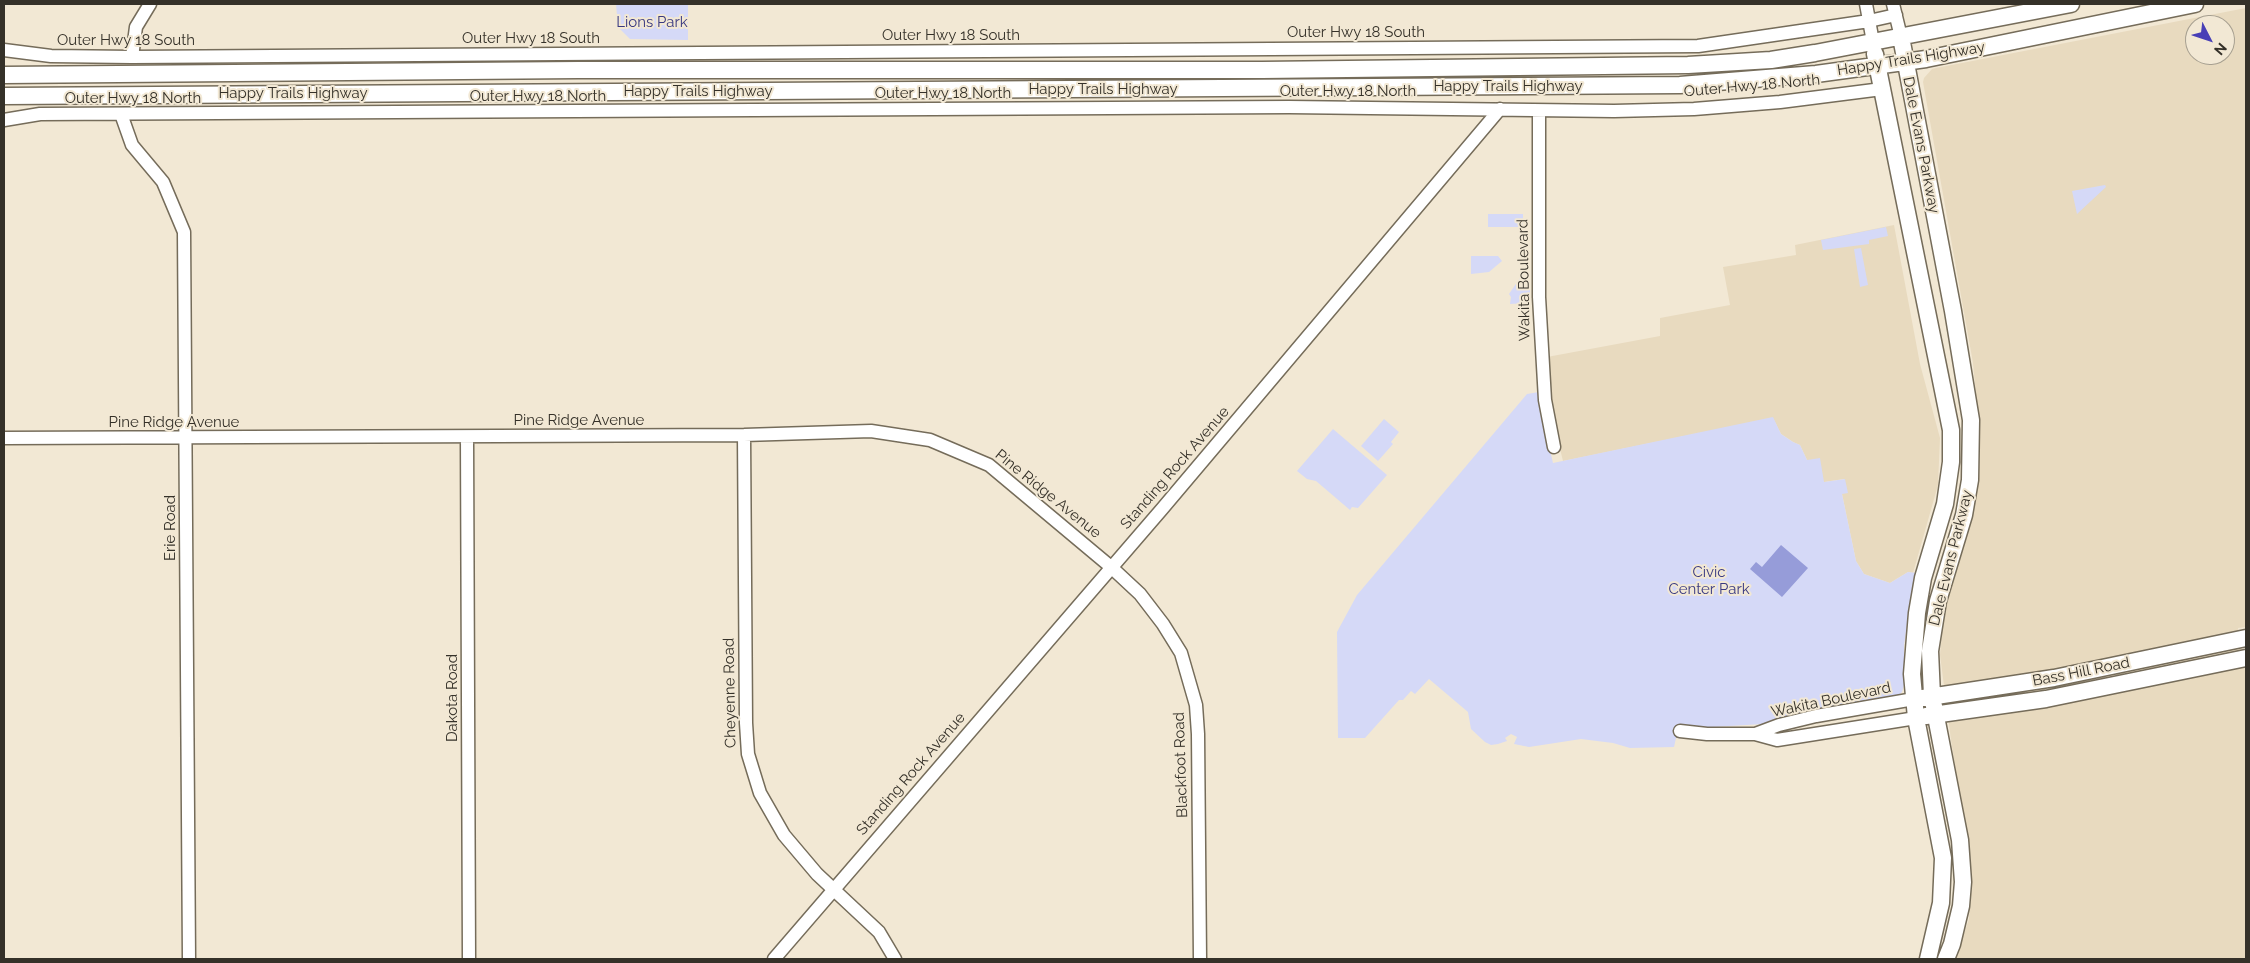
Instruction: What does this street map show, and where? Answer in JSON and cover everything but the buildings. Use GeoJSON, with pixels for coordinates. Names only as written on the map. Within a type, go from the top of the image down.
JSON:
{"type":"FeatureCollection","features":[{"type":"Feature","properties":{"kind":"main road","name":"Happy Trails Highway"},"geometry":{"type":"LineString","coordinates":[[4,75],[578,70],[1262,70],[1688,65],[1771,60],[2071,4]]}},
{"type":"Feature","properties":{"kind":"main road","name":"Happy Trails Highway"},"geometry":{"type":"LineString","coordinates":[[4,96],[1680,85],[1816,74],[1906,62],[2109,23],[2195,4]]}},
{"type":"Feature","properties":{"kind":"main road","name":"Dale Evans Parkway"},"geometry":{"type":"LineString","coordinates":[[1901,37],[1971,420],[1970,480],[1964,515],[1938,601],[1930,651],[1932,696],[1960,840],[1963,882],[1961,906],[1952,944],[1946,959]]}},
{"type":"Feature","properties":{"kind":"main road","name":"Dale Evans Parkway"},"geometry":{"type":"LineString","coordinates":[[1873,42],[1951,430],[1951,462],[1945,504],[1923,578],[1917,613],[1912,674],[1916,718],[1943,858],[1941,903],[1928,959]]}},
{"type":"Feature","properties":{"kind":"main road","name":"Bass Hill Road"},"geometry":{"type":"LineString","coordinates":[[1914,699],[2054,678],[2246,638]]}},
{"type":"Feature","properties":{"kind":"main road","name":"Bass Hill Road"},"geometry":{"type":"LineString","coordinates":[[1916,718],[2046,699],[2246,658]]}},
{"type":"Feature","properties":{"kind":"street"},"geometry":{"type":"LineString","coordinates":[[132,57],[136,27],[150,4]]}},
{"type":"Feature","properties":{"kind":"street"},"geometry":{"type":"LineString","coordinates":[[1866,4],[1873,42]]}},
{"type":"Feature","properties":{"kind":"street"},"geometry":{"type":"LineString","coordinates":[[1894,9],[1901,37]]}},
{"type":"Feature","properties":{"kind":"street","name":"Outer Hwy 18 South"},"geometry":{"type":"LineString","coordinates":[[4,50],[51,56],[132,57],[1698,46],[1869,21],[1894,9]]}},
{"type":"Feature","properties":{"kind":"street","name":"Outer Hwy 18 North"},"geometry":{"type":"LineString","coordinates":[[4,120],[40,114],[1289,107],[1539,111],[1694,109],[1780,102],[1882,89]]}},
{"type":"Feature","properties":{"kind":"street","name":"Standing Rock Avenue"},"geometry":{"type":"LineString","coordinates":[[774,959],[1186,481],[1500,109]]}},
{"type":"Feature","properties":{"kind":"street","name":"Wakita Boulevard"},"geometry":{"type":"LineString","coordinates":[[1539,111],[1539,297],[1545,400],[1554,447]]}},
{"type":"Feature","properties":{"kind":"street","name":"Erie Road"},"geometry":{"type":"LineString","coordinates":[[120,114],[132,145],[163,182],[184,232],[189,959]]}},
{"type":"Feature","properties":{"kind":"street","name":"Pine Ridge Avenue"},"geometry":{"type":"LineString","coordinates":[[4,438],[744,435],[871,431],[930,440],[989,465],[1111,567]]}},
{"type":"Feature","properties":{"kind":"street","name":"Cheyenne Road"},"geometry":{"type":"LineString","coordinates":[[744,435],[748,754],[760,793],[784,835],[800,857],[879,932],[895,959]]}},
{"type":"Feature","properties":{"kind":"street","name":"Dakota Road"},"geometry":{"type":"LineString","coordinates":[[467,437],[469,959]]}},
{"type":"Feature","properties":{"kind":"street","name":"Blackfoot Road"},"geometry":{"type":"LineString","coordinates":[[1111,567],[1140,594],[1163,624],[1181,653],[1196,705],[1199,782],[1200,959]]}},
{"type":"Feature","properties":{"kind":"street","name":"Wakita Boulevard"},"geometry":{"type":"LineString","coordinates":[[1755,734],[1779,725],[1816,716],[1914,699]]}},
{"type":"Feature","properties":{"kind":"street","name":"Wakita Boulevard"},"geometry":{"type":"LineString","coordinates":[[1680,731],[1707,734],[1755,734],[1777,740],[1916,718]]}},
{"type":"Feature","properties":{"kind":"shaded area"},"geometry":{"type":"Polygon","coordinates":[[[2246,8],[2246,627],[2238,628],[2246,675],[2246,959],[1955,959],[1969,919],[1971,873],[1940,655],[1944,607],[1976,495],[1979,427],[1973,363],[1923,82],[1924,78],[1932,69],[2185,20],[2185,65],[2235,65],[2235,15],[2210,15],[2246,8]]]}},
{"type":"Feature","properties":{"kind":"shaded area"},"geometry":{"type":"Polygon","coordinates":[[[1894,225],[1920,364],[1940,438],[1938,485],[1913,573],[1908,572],[1890,583],[1864,574],[1856,561],[1842,494],[1844,479],[1824,482],[1807,460],[1800,445],[1781,434],[1773,418],[1563,461],[1554,425],[1547,357],[1660,336],[1660,318],[1730,305],[1723,267],[1796,255],[1795,245],[1894,225]]]}},
{"type":"Feature","properties":{"kind":"green space","name":"Lions Park"},"geometry":{"type":"Polygon","coordinates":[[[616,4],[688,4],[688,40],[630,39],[618,27],[616,4]]]}},
{"type":"Feature","properties":{"kind":"green space"},"geometry":{"type":"Polygon","coordinates":[[[2105,185],[2106,187],[2077,214],[2072,191],[2105,185]]]}},
{"type":"Feature","properties":{"kind":"green space"},"geometry":{"type":"Polygon","coordinates":[[[1488,214],[1523,214],[1523,227],[1488,227],[1488,214]]]}},
{"type":"Feature","properties":{"kind":"green space"},"geometry":{"type":"Polygon","coordinates":[[[1886,227],[1888,236],[1869,240],[1869,244],[1823,250],[1821,240],[1886,227]]]}},
{"type":"Feature","properties":{"kind":"green space"},"geometry":{"type":"Polygon","coordinates":[[[1861,248],[1868,285],[1860,287],[1854,249],[1861,248]]]}},
{"type":"Feature","properties":{"kind":"green space"},"geometry":{"type":"Polygon","coordinates":[[[1471,256],[1498,256],[1502,261],[1489,272],[1471,274],[1471,256]]]}},
{"type":"Feature","properties":{"kind":"green space"},"geometry":{"type":"Polygon","coordinates":[[[1520,278],[1530,288],[1530,301],[1528,303],[1510,304],[1511,297],[1509,294],[1520,278]]]}},
{"type":"Feature","properties":{"kind":"green space","name":"Civic Center Park"},"geometry":{"type":"Polygon","coordinates":[[[1539,392],[1553,463],[1773,417],[1781,434],[1800,445],[1807,460],[1820,458],[1824,482],[1845,479],[1848,493],[1842,494],[1856,561],[1864,574],[1890,583],[1908,572],[1917,573],[1909,609],[1904,646],[1904,685],[1902,692],[1897,697],[1763,724],[1696,728],[1695,739],[1676,738],[1674,747],[1630,748],[1613,743],[1581,739],[1529,747],[1514,744],[1517,737],[1511,734],[1505,738],[1507,741],[1498,744],[1491,745],[1485,742],[1471,729],[1468,712],[1429,679],[1415,694],[1411,691],[1403,700],[1399,700],[1365,738],[1338,738],[1337,632],[1357,595],[1527,394],[1539,392]]]}},
{"type":"Feature","properties":{"kind":"green space"},"geometry":{"type":"Polygon","coordinates":[[[1384,419],[1399,432],[1391,442],[1393,444],[1378,461],[1361,446],[1384,419]]]}},
{"type":"Feature","properties":{"kind":"green space"},"geometry":{"type":"Polygon","coordinates":[[[1333,429],[1387,475],[1358,508],[1352,507],[1350,510],[1316,481],[1307,479],[1297,471],[1333,429]]]}},
{"type":"Feature","properties":{"kind":"water"},"geometry":{"type":"Polygon","coordinates":[[[1781,545],[1808,568],[1782,597],[1750,569],[1756,562],[1762,567],[1781,545]]]}}]}
